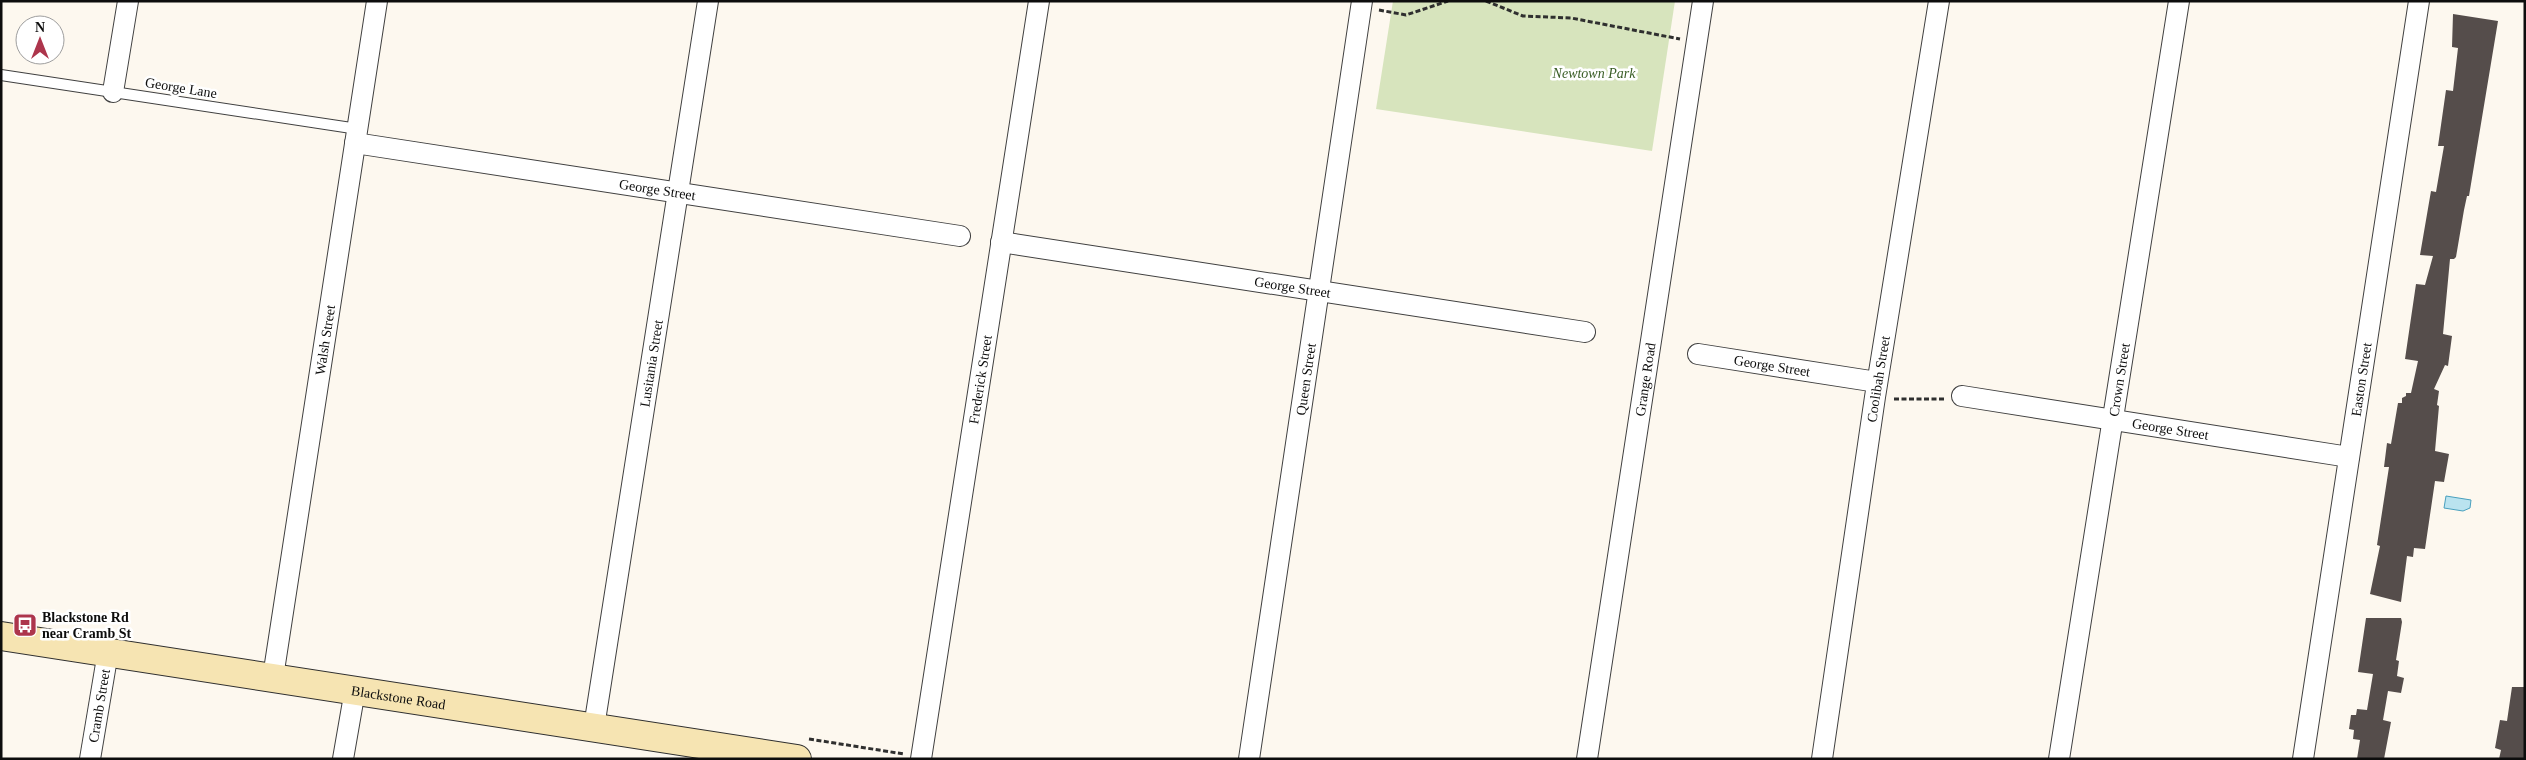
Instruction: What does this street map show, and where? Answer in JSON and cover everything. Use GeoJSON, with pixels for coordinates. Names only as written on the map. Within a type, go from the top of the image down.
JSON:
{"type":"FeatureCollection","features":[{"type":"Feature","properties":{"kind":"main road","name":"Blackstone Road"},"geometry":{"type":"LineString","coordinates":[[1,636],[797,759]]}},
{"type":"Feature","properties":{"kind":"street"},"geometry":{"type":"LineString","coordinates":[[113,92],[128,1]]}},
{"type":"Feature","properties":{"kind":"street","name":"Walsh Street"},"geometry":{"type":"LineString","coordinates":[[273,677],[377,1]]}},
{"type":"Feature","properties":{"kind":"street","name":"Lusitania Street"},"geometry":{"type":"LineString","coordinates":[[594,727],[708,1]]}},
{"type":"Feature","properties":{"kind":"street","name":"Frederick Street"},"geometry":{"type":"LineString","coordinates":[[920,759],[1038,1]]}},
{"type":"Feature","properties":{"kind":"street","name":"Grange Road"},"geometry":{"type":"LineString","coordinates":[[1588,759],[1703,1]]}},
{"type":"Feature","properties":{"kind":"street","name":"Coolibah Street"},"geometry":{"type":"LineString","coordinates":[[1822,759],[1876,390],[1939,1]]}},
{"type":"Feature","properties":{"kind":"street","name":"Crown Street"},"geometry":{"type":"LineString","coordinates":[[2060,759],[2179,1]]}},
{"type":"Feature","properties":{"kind":"street","name":"Easton Street"},"geometry":{"type":"LineString","coordinates":[[2303,759],[2419,1]]}},
{"type":"Feature","properties":{"kind":"street","name":"Queen Street"},"geometry":{"type":"LineString","coordinates":[[1249,759],[1362,4]]}},
{"type":"Feature","properties":{"kind":"street","name":"George Street"},"geometry":{"type":"LineString","coordinates":[[356,136],[678,193],[960,236]]}},
{"type":"Feature","properties":{"kind":"street","name":"George Street"},"geometry":{"type":"LineString","coordinates":[[1001,242],[1585,332]]}},
{"type":"Feature","properties":{"kind":"street","name":"George Street"},"geometry":{"type":"LineString","coordinates":[[1698,354],[1876,390]]}},
{"type":"Feature","properties":{"kind":"street","name":"George Street"},"geometry":{"type":"LineString","coordinates":[[1962,396],[2349,457]]}},
{"type":"Feature","properties":{"kind":"street","name":"Cramb Street"},"geometry":{"type":"LineString","coordinates":[[90,759],[108,652]]}},
{"type":"Feature","properties":{"kind":"street"},"geometry":{"type":"LineString","coordinates":[[343,759],[355,690]]}},
{"type":"Feature","properties":{"kind":"lane","name":"George Lane"},"geometry":{"type":"LineString","coordinates":[[1,75],[113,92],[356,136]]}},
{"type":"Feature","properties":{"kind":"path"},"geometry":{"type":"LineString","coordinates":[[1362,4],[1406,15],[1448,1]]}},
{"type":"Feature","properties":{"kind":"path"},"geometry":{"type":"LineString","coordinates":[[1486,1],[1523,16],[1572,18],[1697,42]]}},
{"type":"Feature","properties":{"kind":"path"},"geometry":{"type":"LineString","coordinates":[[1876,390],[1957,399],[1962,396]]}},
{"type":"Feature","properties":{"kind":"green space","name":"Newtown Park"},"geometry":{"type":"Polygon","coordinates":[[[1393,1],[1675,1],[1652,151],[1376,109],[1393,1]]]}},
{"type":"Feature","properties":{"kind":"water"},"geometry":{"type":"Polygon","coordinates":[[[2446,496],[2471,500],[2470,508],[2463,511],[2444,508],[2446,496]]]}},
{"type":"Feature","properties":{"kind":"building"},"geometry":{"type":"Polygon","coordinates":[[[2453,14],[2498,21],[2469,196],[2467,196],[2464,210],[2456,257],[2450,259],[2443,334],[2452,336],[2448,366],[2445,365],[2434,389],[2439,391],[2435,451],[2449,454],[2444,482],[2435,481],[2425,549],[2414,548],[2413,557],[2407,556],[2401,602],[2370,594],[2380,546],[2377,545],[2389,467],[2384,467],[2387,443],[2391,444],[2398,403],[2402,403],[2402,398],[2406,396],[2406,393],[2411,393],[2418,361],[2405,359],[2416,284],[2425,285],[2433,256],[2420,255],[2431,191],[2436,192],[2444,146],[2438,146],[2446,90],[2453,91],[2458,48],[2452,47],[2453,14]]]}},
{"type":"Feature","properties":{"kind":"building"},"geometry":{"type":"Polygon","coordinates":[[[2366,618],[2401,618],[2402,622],[2396,660],[2399,661],[2397,676],[2404,678],[2401,693],[2388,691],[2383,720],[2391,722],[2384,759],[2357,759],[2360,740],[2353,739],[2354,730],[2349,729],[2351,715],[2356,715],[2357,709],[2367,710],[2373,674],[2358,672],[2366,618]]]}},
{"type":"Feature","properties":{"kind":"building"},"geometry":{"type":"Polygon","coordinates":[[[2512,687],[2525,687],[2525,759],[2499,759],[2501,750],[2495,748],[2500,720],[2507,721],[2512,687]]]}},
{"type":"Feature","properties":{"kind":"place","name":"Blackstone Rd near Cramb St"},"geometry":{"type":"Point","coordinates":[25,625]}}]}
